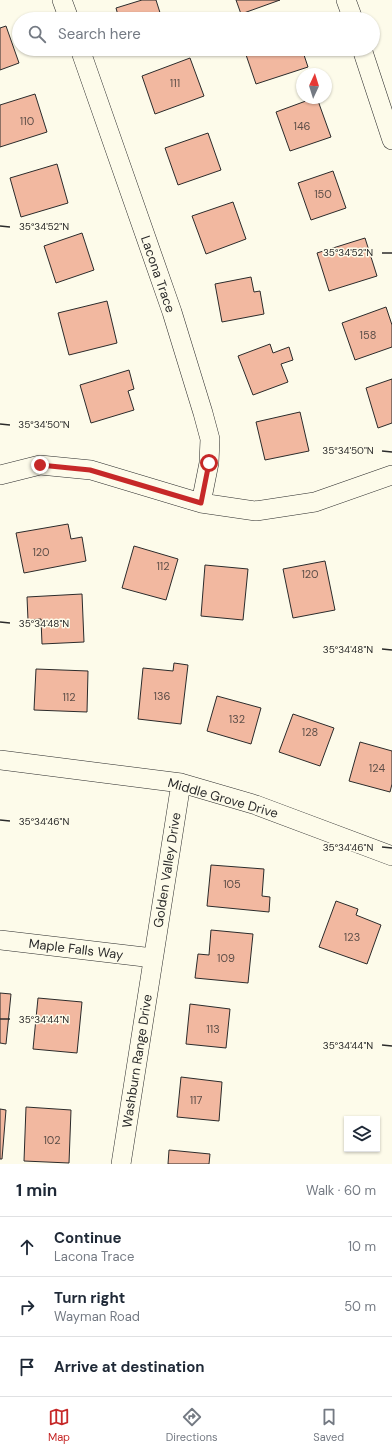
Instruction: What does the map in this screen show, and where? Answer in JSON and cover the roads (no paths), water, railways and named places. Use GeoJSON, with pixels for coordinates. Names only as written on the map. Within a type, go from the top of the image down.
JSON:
{"type":"FeatureCollection","features":[{"type":"Feature","properties":{"kind":"street"},"geometry":{"type":"LineString","coordinates":[[62,0],[66,12]]}},
{"type":"Feature","properties":{"kind":"street"},"geometry":{"type":"LineString","coordinates":[[346,0],[350,12]]}},
{"type":"Feature","properties":{"kind":"street","name":"Lacona Trace"},"geometry":{"type":"LineString","coordinates":[[82,56],[172,312],[210,439],[209,463],[201,503]]}},
{"type":"Feature","properties":{"kind":"street"},"geometry":{"type":"LineString","coordinates":[[364,56],[392,140]]}},
{"type":"Feature","properties":{"kind":"street"},"geometry":{"type":"LineString","coordinates":[[0,475],[40,465],[90,470],[201,503],[256,511],[315,502],[392,475]]}},
{"type":"Feature","properties":{"kind":"street","name":"Middle Grove Drive"},"geometry":{"type":"LineString","coordinates":[[0,760],[180,783],[256,805],[392,856]]}},
{"type":"Feature","properties":{"kind":"street","name":"Golden Valley Drive"},"geometry":{"type":"LineString","coordinates":[[152,958],[180,783]]}},
{"type":"Feature","properties":{"kind":"street","name":"Maple Falls Way"},"geometry":{"type":"LineString","coordinates":[[0,940],[152,958]]}},
{"type":"Feature","properties":{"kind":"street","name":"Washburn Range Drive"},"geometry":{"type":"LineString","coordinates":[[121,1164],[152,958]]}}]}
